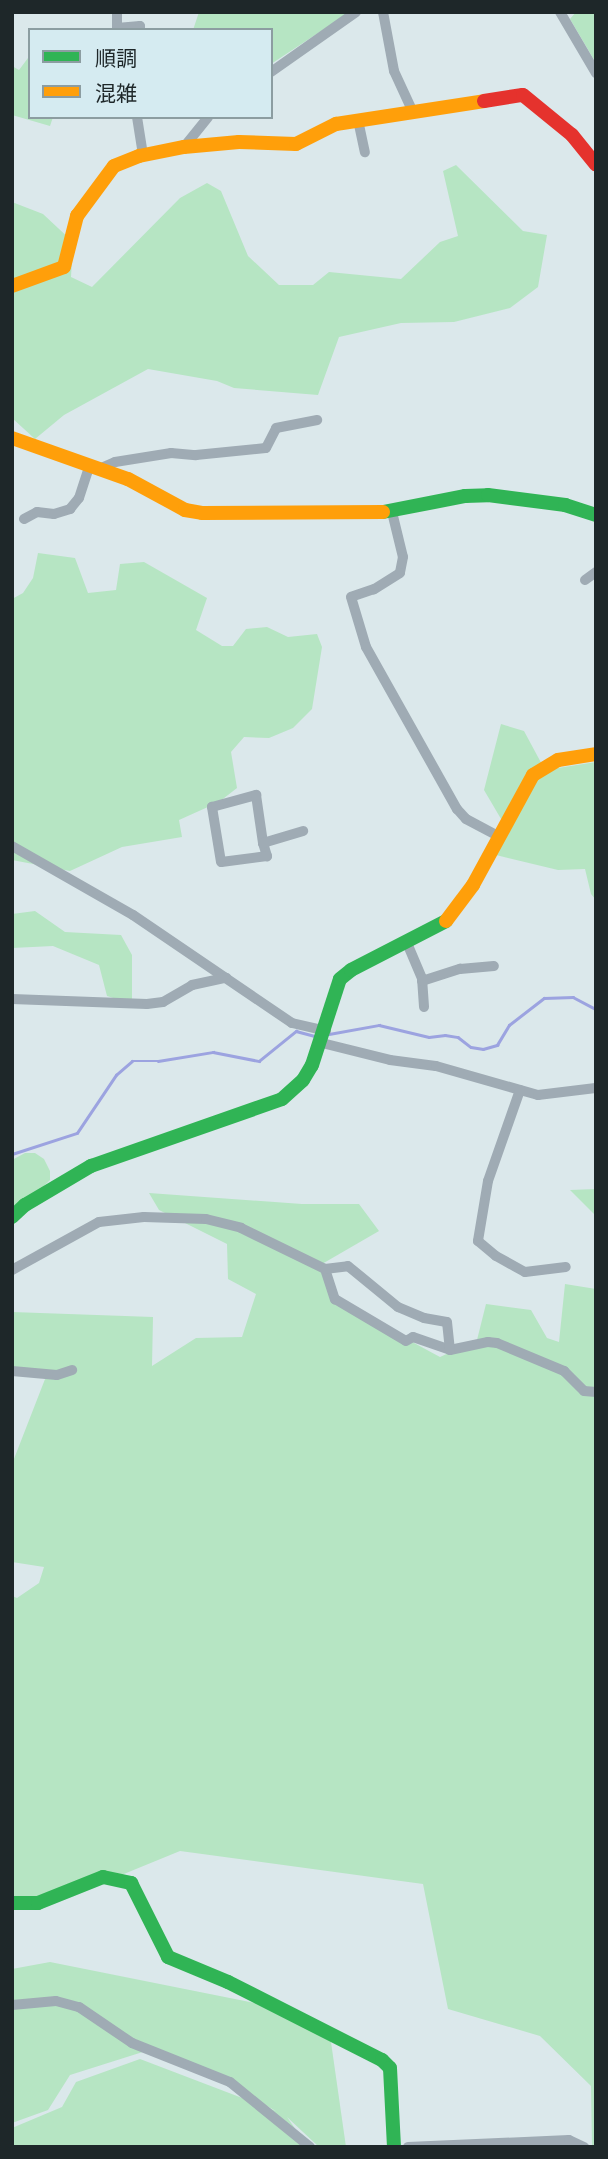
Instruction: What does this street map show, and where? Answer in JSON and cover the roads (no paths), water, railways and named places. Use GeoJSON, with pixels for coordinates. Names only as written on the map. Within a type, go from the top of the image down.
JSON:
{"type":"FeatureCollection","features":[{"type":"Feature","properties":{"kind":"street"},"geometry":{"type":"LineString","coordinates":[[273,71],[356,12]]}},
{"type":"Feature","properties":{"kind":"street"},"geometry":{"type":"LineString","coordinates":[[383,12],[394,71],[412,110]]}},
{"type":"Feature","properties":{"kind":"street"},"geometry":{"type":"LineString","coordinates":[[560,12],[596,73]]}},
{"type":"Feature","properties":{"kind":"street"},"geometry":{"type":"LineString","coordinates":[[124,28],[140,28]]}},
{"type":"Feature","properties":{"kind":"street"},"geometry":{"type":"LineString","coordinates":[[12,286],[64,267],[77,216],[85,203],[114,166],[144,155],[184,147],[239,142],[296,145],[324,128],[358,120],[412,110],[453,108],[523,95],[572,135],[596,165]]}},
{"type":"Feature","properties":{"kind":"street"},"geometry":{"type":"LineString","coordinates":[[137,119],[144,155]]}},
{"type":"Feature","properties":{"kind":"street"},"geometry":{"type":"LineString","coordinates":[[184,147],[206,119]]}},
{"type":"Feature","properties":{"kind":"street"},"geometry":{"type":"LineString","coordinates":[[358,120],[365,152]]}},
{"type":"Feature","properties":{"kind":"street"},"geometry":{"type":"LineString","coordinates":[[96,466],[171,453],[196,455],[266,448],[276,428],[317,419]]}},
{"type":"Feature","properties":{"kind":"street"},"geometry":{"type":"LineString","coordinates":[[12,438],[96,466],[185,510],[201,513],[392,512],[466,496],[488,495],[565,505],[596,515]]}},
{"type":"Feature","properties":{"kind":"street"},"geometry":{"type":"LineString","coordinates":[[24,519],[37,512],[54,514],[70,509],[96,466]]}},
{"type":"Feature","properties":{"kind":"street"},"geometry":{"type":"LineString","coordinates":[[392,512],[403,564],[394,578],[351,597],[362,636],[457,809],[466,819],[498,836]]}},
{"type":"Feature","properties":{"kind":"street"},"geometry":{"type":"LineString","coordinates":[[585,580],[596,572]]}},
{"type":"Feature","properties":{"kind":"street"},"geometry":{"type":"LineString","coordinates":[[12,1217],[34,1199],[91,1166],[282,1099],[303,1080],[324,1037],[336,985],[340,979],[351,970],[449,920],[473,885],[525,784],[539,769],[558,760],[596,754]]}},
{"type":"Feature","properties":{"kind":"street"},"geometry":{"type":"LineString","coordinates":[[256,795],[263,843],[267,856],[221,862],[212,807],[256,795]]}},
{"type":"Feature","properties":{"kind":"street"},"geometry":{"type":"LineString","coordinates":[[263,843],[303,831]]}},
{"type":"Feature","properties":{"kind":"street"},"geometry":{"type":"LineString","coordinates":[[12,846],[133,915],[292,1023],[324,1037],[390,1060],[436,1066],[538,1095],[596,1088]]}},
{"type":"Feature","properties":{"kind":"street"},"geometry":{"type":"LineString","coordinates":[[407,943],[422,981],[424,1006]]}},
{"type":"Feature","properties":{"kind":"street"},"geometry":{"type":"LineString","coordinates":[[422,981],[460,969],[494,966]]}},
{"type":"Feature","properties":{"kind":"street"},"geometry":{"type":"LineString","coordinates":[[12,999],[147,1004],[163,1002],[192,985],[226,978]]}},
{"type":"Feature","properties":{"kind":"street"},"geometry":{"type":"LineString","coordinates":[[520,1090],[488,1181],[478,1241],[496,1256],[525,1272],[566,1267]]}},
{"type":"Feature","properties":{"kind":"street"},"geometry":{"type":"LineString","coordinates":[[12,1270],[99,1222],[144,1217],[206,1219],[240,1228],[325,1269],[348,1266],[398,1307],[424,1318],[447,1322],[450,1350]]}},
{"type":"Feature","properties":{"kind":"street"},"geometry":{"type":"LineString","coordinates":[[325,1269],[331,1290],[340,1303],[406,1340],[413,1337],[450,1350],[488,1342],[497,1343],[564,1371],[584,1391],[596,1392]]}},
{"type":"Feature","properties":{"kind":"street"},"geometry":{"type":"LineString","coordinates":[[12,1371],[57,1375],[72,1370]]}},
{"type":"Feature","properties":{"kind":"street"},"geometry":{"type":"LineString","coordinates":[[12,1903],[38,1903],[103,1877],[131,1883],[153,1922],[168,1957],[228,1982],[382,2060],[390,2068],[394,2147]]}},
{"type":"Feature","properties":{"kind":"street"},"geometry":{"type":"LineString","coordinates":[[12,2005],[55,2001],[79,2007],[132,2043],[230,2082],[310,2147]]}},
{"type":"Feature","properties":{"kind":"street"},"geometry":{"type":"LineString","coordinates":[[408,2147],[553,2144],[569,2140],[583,2147]]}},
{"type":"Feature","properties":{"kind":"waterway"},"geometry":{"type":"LineString","coordinates":[[329,1034],[379,1025],[429,1037],[458,1037],[471,1047],[483,1049],[497,1045],[509,1025],[544,998],[573,997],[596,1009]]}},
{"type":"Feature","properties":{"kind":"waterway"},"geometry":{"type":"LineString","coordinates":[[12,1154],[77,1133],[116,1075],[132,1061],[158,1061],[213,1052],[259,1061],[296,1031],[315,1036]]}}]}
